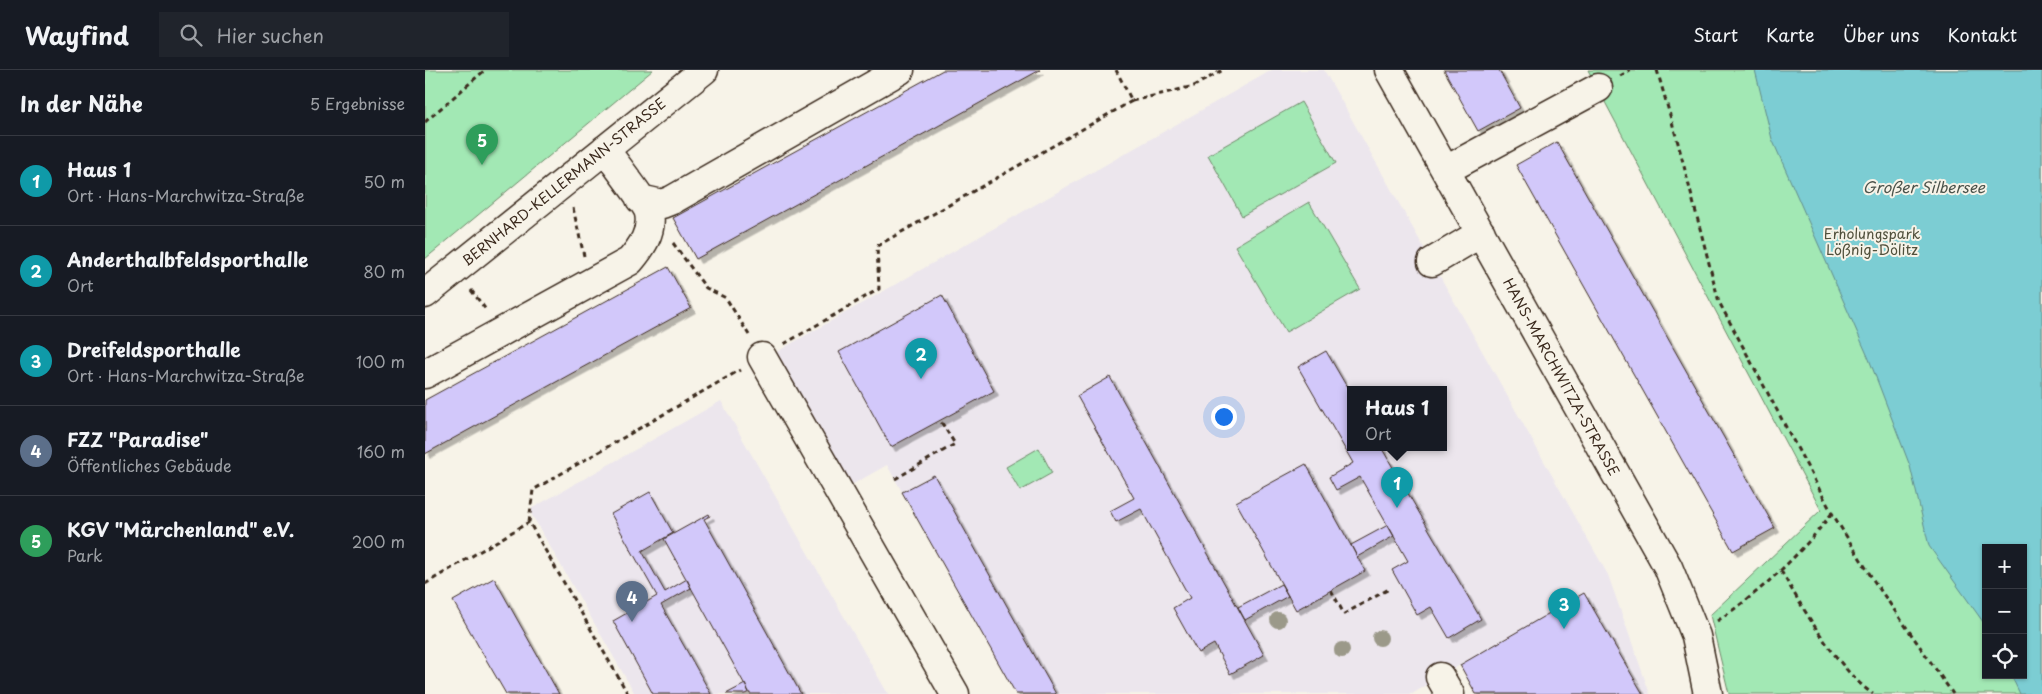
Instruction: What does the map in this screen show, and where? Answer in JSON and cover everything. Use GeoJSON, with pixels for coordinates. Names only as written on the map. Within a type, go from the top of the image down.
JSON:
{"type":"FeatureCollection","features":[{"type":"Feature","properties":{"kind":"street","name":"BERNHARD-KELLERMANN-STRASSE"},"geometry":{"type":"LineString","coordinates":[[425,294],[704,70]]}},
{"type":"Feature","properties":{"kind":"street"},"geometry":{"type":"LineString","coordinates":[[644,205],[662,204],[672,200],[900,70]]}},
{"type":"Feature","properties":{"kind":"street","name":"HANS-MARCHWITZA-STRASSE"},"geometry":{"type":"LineString","coordinates":[[1389,70],[1668,567],[1696,636],[1708,694]]}},
{"type":"Feature","properties":{"kind":"street"},"geometry":{"type":"LineString","coordinates":[[1446,170],[1598,88]]}},
{"type":"Feature","properties":{"kind":"street"},"geometry":{"type":"LineString","coordinates":[[425,374],[630,261],[643,246],[649,228],[644,205],[605,149]]}},
{"type":"Feature","properties":{"kind":"street"},"geometry":{"type":"LineString","coordinates":[[1432,262],[1481,233]]}},
{"type":"Feature","properties":{"kind":"street"},"geometry":{"type":"LineString","coordinates":[[762,357],[955,694]]}},
{"type":"Feature","properties":{"kind":"path"},"geometry":{"type":"LineString","coordinates":[[425,122],[485,70]]}},
{"type":"Feature","properties":{"kind":"path"},"geometry":{"type":"LineString","coordinates":[[1115,70],[1132,101]]}},
{"type":"Feature","properties":{"kind":"path"},"geometry":{"type":"LineString","coordinates":[[628,694],[529,522],[533,490],[879,289],[877,246],[1132,101],[1194,86],[1223,70]]}},
{"type":"Feature","properties":{"kind":"path"},"geometry":{"type":"LineString","coordinates":[[1657,70],[1719,302],[1832,512],[1874,581],[1953,694]]}},
{"type":"Feature","properties":{"kind":"path"},"geometry":{"type":"LineString","coordinates":[[566,180],[591,283]]}},
{"type":"Feature","properties":{"kind":"path"},"geometry":{"type":"LineString","coordinates":[[644,205],[707,288],[726,298],[762,357]]}},
{"type":"Feature","properties":{"kind":"path"},"geometry":{"type":"LineString","coordinates":[[456,268],[501,332]]}},
{"type":"Feature","properties":{"kind":"path"},"geometry":{"type":"LineString","coordinates":[[895,479],[955,444],[940,420]]}},
{"type":"Feature","properties":{"kind":"path"},"geometry":{"type":"LineString","coordinates":[[1696,636],[1742,605],[1781,571],[1816,534],[1832,512]]}},
{"type":"Feature","properties":{"kind":"path"},"geometry":{"type":"LineString","coordinates":[[425,584],[529,522]]}},
{"type":"Feature","properties":{"kind":"path"},"geometry":{"type":"LineString","coordinates":[[1781,571],[1805,614],[1860,685],[1873,694]]}},
{"type":"Feature","properties":{"kind":"path"},"geometry":{"type":"LineString","coordinates":[[1331,590],[1344,614],[1389,589]]}},
{"type":"Feature","properties":{"kind":"shaded area"},"geometry":{"type":"Polygon","coordinates":[[[1272,70],[1324,70],[1608,575],[1650,694],[1476,694],[1460,665],[1412,694],[1016,694],[887,465],[848,487],[773,354],[1272,70]]]}},
{"type":"Feature","properties":{"kind":"shaded area"},"geometry":{"type":"Polygon","coordinates":[[[721,401],[888,694],[635,694],[529,510],[721,401]]]}},
{"type":"Feature","properties":{"kind":"green space"},"geometry":{"type":"Polygon","coordinates":[[[425,70],[653,70],[425,259],[425,70]]]}},
{"type":"Feature","properties":{"kind":"green space","name":"Erholungspark Lößnig-Dölitz"},"geometry":{"type":"Polygon","coordinates":[[[1588,70],[2042,70],[2042,694],[1729,694],[1710,615],[1821,510],[1588,70]]]}},
{"type":"Feature","properties":{"kind":"green space"},"geometry":{"type":"Polygon","coordinates":[[[1301,102],[1336,163],[1242,216],[1208,155],[1301,102]]]}},
{"type":"Feature","properties":{"kind":"green space"},"geometry":{"type":"Polygon","coordinates":[[[1309,202],[1360,289],[1286,332],[1235,246],[1309,202]]]}},
{"type":"Feature","properties":{"kind":"green space"},"geometry":{"type":"Polygon","coordinates":[[[1039,448],[1052,473],[1020,491],[1006,467],[1039,448]]]}},
{"type":"Feature","properties":{"kind":"water","name":"Großer Silbersee"},"geometry":{"type":"Polygon","coordinates":[[[1755,70],[2042,70],[2042,694],[2020,694],[2013,679],[2027,679],[2027,544],[1982,544],[1982,620],[1929,546],[1910,466],[1869,359],[1772,139],[1755,70]]]}},
{"type":"Feature","properties":{"kind":"building"},"geometry":{"type":"Polygon","coordinates":[[[943,70],[1040,70],[696,259],[673,218],[943,70]]]}},
{"type":"Feature","properties":{"kind":"building"},"geometry":{"type":"Polygon","coordinates":[[[1444,70],[1499,70],[1520,108],[1478,131],[1444,70]]]}},
{"type":"Feature","properties":{"kind":"building"},"geometry":{"type":"Polygon","coordinates":[[[1557,142],[1775,528],[1733,551],[1516,165],[1557,142]]]}},
{"type":"Feature","properties":{"kind":"building"},"geometry":{"type":"Polygon","coordinates":[[[668,267],[691,308],[425,454],[425,400],[668,267]]]}},
{"type":"Feature","properties":{"kind":"building"},"geometry":{"type":"Polygon","coordinates":[[[942,295],[994,391],[891,447],[839,352],[942,295]]]}},
{"type":"Feature","properties":{"kind":"building"},"geometry":{"type":"Polygon","coordinates":[[[1326,351],[1347,387],[1347,451],[1383,451],[1481,619],[1449,638],[1431,607],[1417,615],[1392,570],[1408,561],[1360,477],[1336,490],[1329,477],[1353,463],[1298,367],[1326,351]]]}},
{"type":"Feature","properties":{"kind":"building"},"geometry":{"type":"Polygon","coordinates":[[[1110,377],[1264,655],[1230,674],[1214,644],[1198,653],[1173,608],[1190,598],[1141,509],[1116,522],[1110,511],[1134,498],[1077,396],[1110,377]]]}},
{"type":"Feature","properties":{"kind":"building"},"geometry":{"type":"Polygon","coordinates":[[[1306,464],[1365,571],[1296,610],[1236,502],[1306,464]]]}},
{"type":"Feature","properties":{"kind":"building"},"geometry":{"type":"Polygon","coordinates":[[[934,475],[1056,694],[1016,694],[902,492],[934,475]]]}},
{"type":"Feature","properties":{"kind":"building"},"geometry":{"type":"Polygon","coordinates":[[[650,492],[673,533],[642,551],[665,592],[687,579],[691,588],[661,605],[711,694],[653,694],[613,621],[657,596],[611,514],[650,492]]]}},
{"type":"Feature","properties":{"kind":"building"},"geometry":{"type":"Polygon","coordinates":[[[709,514],[710,516],[704,519],[801,694],[750,694],[664,539],[709,514]]]}},
{"type":"Feature","properties":{"kind":"building"},"geometry":{"type":"Polygon","coordinates":[[[1388,525],[1394,536],[1357,557],[1351,545],[1388,525]]]}},
{"type":"Feature","properties":{"kind":"building"},"geometry":{"type":"Polygon","coordinates":[[[494,578],[559,694],[506,694],[453,601],[494,578]]]}},
{"type":"Feature","properties":{"kind":"building"},"geometry":{"type":"Polygon","coordinates":[[[1281,584],[1288,596],[1245,620],[1238,607],[1281,584]]]}},
{"type":"Feature","properties":{"kind":"building"},"geometry":{"type":"Polygon","coordinates":[[[1584,593],[1643,694],[1476,694],[1460,665],[1584,593]]]}},
{"type":"Feature","properties":{"kind":"building"},"geometry":{"type":"Polygon","coordinates":[[[745,684],[749,692],[745,694],[726,694],[745,684]]]}},
{"type":"Feature","properties":{"kind":"place","name":"KGV \"Märchenland\" e.V."},"geometry":{"type":"Point","coordinates":[482,165]}},
{"type":"Feature","properties":{"kind":"place","name":"Anderthalbfeldsporthalle"},"geometry":{"type":"Point","coordinates":[921,379]}},
{"type":"Feature","properties":{"kind":"place","name":"Haus 1"},"geometry":{"type":"Point","coordinates":[1397,508]}},
{"type":"Feature","properties":{"kind":"place","name":"FZZ \"Paradise\""},"geometry":{"type":"Point","coordinates":[632,622]}},
{"type":"Feature","properties":{"kind":"place","name":"Dreifeldsporthalle"},"geometry":{"type":"Point","coordinates":[1564,629]}}]}
